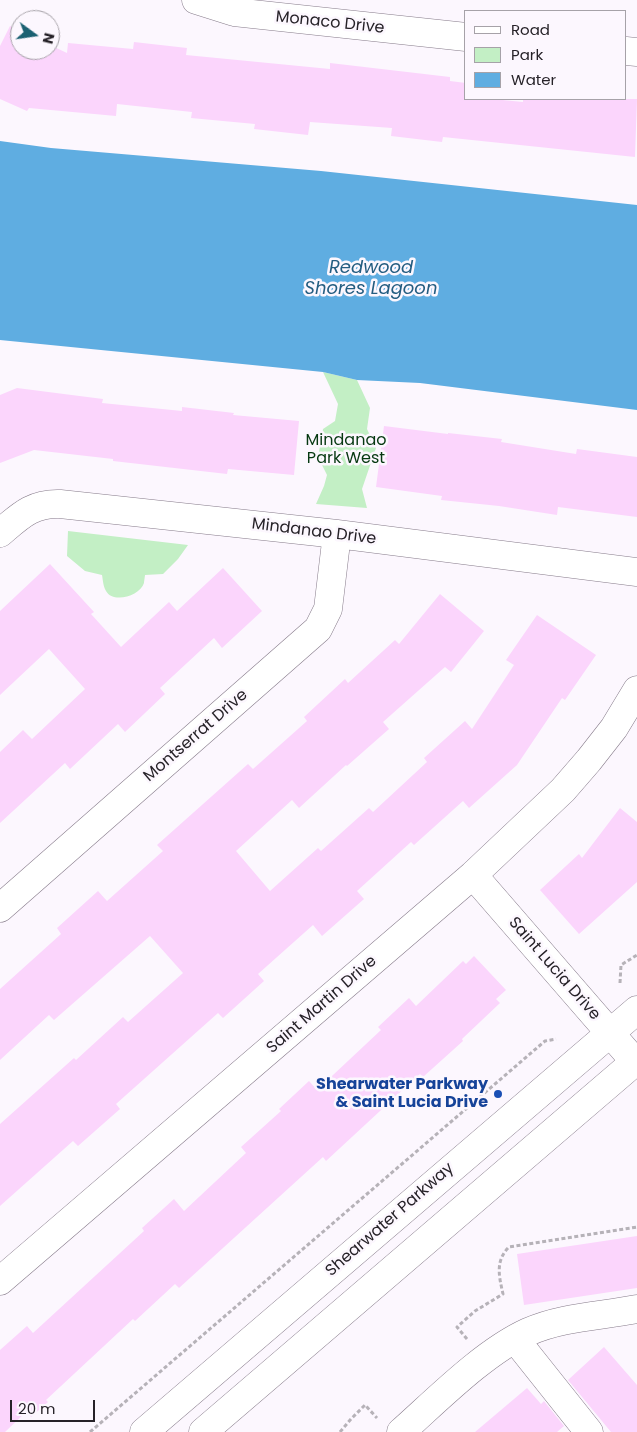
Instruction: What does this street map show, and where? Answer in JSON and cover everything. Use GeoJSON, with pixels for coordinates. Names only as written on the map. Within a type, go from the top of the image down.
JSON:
{"type":"FeatureCollection","features":[{"type":"Feature","properties":{"kind":"street","name":"Monaco Drive"},"geometry":{"type":"LineString","coordinates":[[196,0],[234,12],[464,37]]}},
{"type":"Feature","properties":{"kind":"street","name":"Mindanao Drive"},"geometry":{"type":"LineString","coordinates":[[0,533],[32,509],[51,504],[337,534],[637,572]]}},
{"type":"Feature","properties":{"kind":"street","name":"Montserrat Drive"},"geometry":{"type":"LineString","coordinates":[[0,908],[318,629],[328,609],[337,534]]}},
{"type":"Feature","properties":{"kind":"street","name":"Saint Martin Drive"},"geometry":{"type":"LineString","coordinates":[[0,1280],[473,875],[563,790],[590,760],[631,701]]}},
{"type":"Feature","properties":{"kind":"street","name":"Saint Lucia Drive"},"geometry":{"type":"LineString","coordinates":[[473,875],[636,1062]]}},
{"type":"Feature","properties":{"kind":"street","name":"Shearwater Parkway"},"geometry":{"type":"LineString","coordinates":[[144,1432],[637,1010]]}},
{"type":"Feature","properties":{"kind":"street"},"geometry":{"type":"LineString","coordinates":[[204,1432],[636,1062]]}},
{"type":"Feature","properties":{"kind":"street"},"geometry":{"type":"LineString","coordinates":[[391,1427],[478,1365],[529,1332],[564,1321],[637,1310]]}},
{"type":"Feature","properties":{"kind":"street"},"geometry":{"type":"LineString","coordinates":[[516,1339],[588,1432]]}},
{"type":"Feature","properties":{"kind":"path"},"geometry":{"type":"LineString","coordinates":[[620,983],[621,965],[637,955]]}},
{"type":"Feature","properties":{"kind":"path"},"geometry":{"type":"LineString","coordinates":[[90,1432],[545,1041],[556,1039]]}},
{"type":"Feature","properties":{"kind":"path"},"geometry":{"type":"LineString","coordinates":[[472,1345],[457,1326],[475,1311],[503,1294],[500,1260],[509,1247],[637,1227]]}},
{"type":"Feature","properties":{"kind":"path"},"geometry":{"type":"LineString","coordinates":[[340,1432],[365,1405],[391,1427]]}},
{"type":"Feature","properties":{"kind":"green space","name":"Mindanao Park West"},"geometry":{"type":"Polygon","coordinates":[[[323,372],[357,380],[370,408],[367,429],[376,448],[362,489],[367,508],[316,504],[327,475],[318,457],[323,429],[335,421],[338,404],[323,372]]]}},
{"type":"Feature","properties":{"kind":"green space"},"geometry":{"type":"Polygon","coordinates":[[[68,531],[188,545],[178,559],[163,574],[145,575],[142,588],[132,595],[120,598],[109,595],[106,591],[102,575],[85,571],[67,556],[68,531]]]}},
{"type":"Feature","properties":{"kind":"water","name":"Redwood Shores Lagoon"},"geometry":{"type":"Polygon","coordinates":[[[0,141],[51,148],[321,171],[637,205],[637,410],[420,383],[357,380],[323,372],[0,340],[0,141]]]}},
{"type":"Feature","properties":{"kind":"building"},"geometry":{"type":"Polygon","coordinates":[[[10,26],[10,60],[60,60],[60,50],[67,53],[68,43],[133,49],[134,42],[187,48],[186,55],[330,69],[330,63],[450,77],[450,81],[464,83],[464,100],[523,102],[523,100],[637,99],[635,157],[443,137],[442,142],[391,136],[392,128],[310,122],[308,135],[254,129],[255,124],[191,118],[192,112],[117,104],[116,116],[29,108],[27,111],[0,99],[0,46],[10,26]]]}},
{"type":"Feature","properties":{"kind":"building"},"geometry":{"type":"Polygon","coordinates":[[[17,388],[103,399],[102,403],[182,411],[182,407],[234,413],[233,415],[299,421],[294,475],[228,469],[227,474],[34,450],[0,463],[0,395],[17,388]]]}},
{"type":"Feature","properties":{"kind":"building"},"geometry":{"type":"Polygon","coordinates":[[[384,426],[502,439],[501,442],[576,454],[577,449],[637,457],[637,517],[558,507],[557,515],[441,500],[442,496],[376,487],[384,426]]]}},
{"type":"Feature","properties":{"kind":"building"},"geometry":{"type":"Polygon","coordinates":[[[50,564],[94,612],[91,614],[121,647],[169,602],[177,611],[223,568],[262,611],[222,648],[214,638],[160,688],[165,694],[125,732],[118,724],[70,769],[65,763],[0,823],[0,752],[23,730],[32,739],[85,689],[49,649],[0,695],[0,611],[50,564]]]}},
{"type":"Feature","properties":{"kind":"building"},"geometry":{"type":"Polygon","coordinates":[[[440,594],[484,631],[451,672],[445,667],[383,722],[389,729],[299,808],[292,800],[236,851],[270,891],[318,848],[321,851],[369,808],[373,812],[427,762],[424,758],[465,721],[472,729],[514,665],[506,660],[537,615],[596,655],[565,700],[562,698],[517,765],[469,808],[463,801],[414,845],[411,842],[357,891],[364,899],[322,936],[313,925],[258,974],[264,981],[223,1018],[218,1013],[116,1104],[120,1109],[78,1146],[73,1141],[0,1206],[0,1124],[74,1058],[76,1060],[123,1017],[128,1022],[183,973],[150,936],[54,1020],[49,1015],[0,1060],[0,989],[61,934],[57,928],[98,891],[107,901],[163,851],[157,845],[248,764],[253,769],[307,721],[304,717],[345,679],[348,683],[395,640],[399,644],[440,594]]]}},
{"type":"Feature","properties":{"kind":"building"},"geometry":{"type":"Polygon","coordinates":[[[620,808],[637,822],[637,882],[579,934],[540,890],[579,854],[582,858],[620,808]]]}},
{"type":"Feature","properties":{"kind":"building"},"geometry":{"type":"Polygon","coordinates":[[[474,956],[506,990],[496,999],[500,1003],[462,1039],[463,1041],[423,1077],[420,1074],[326,1161],[323,1157],[179,1288],[175,1284],[135,1321],[133,1319],[46,1400],[48,1402],[31,1417],[27,1411],[5,1432],[0,1432],[0,1350],[27,1326],[33,1333],[144,1231],[142,1228],[174,1199],[184,1211],[246,1153],[241,1147],[281,1111],[279,1109],[309,1081],[317,1090],[381,1030],[378,1027],[409,998],[416,1006],[463,961],[466,964],[474,956]]]}},
{"type":"Feature","properties":{"kind":"building"},"geometry":{"type":"Polygon","coordinates":[[[637,1236],[637,1288],[524,1305],[517,1254],[637,1236]]]}},
{"type":"Feature","properties":{"kind":"building"},"geometry":{"type":"Polygon","coordinates":[[[604,1347],[637,1385],[637,1432],[611,1432],[568,1380],[604,1347]]]}},
{"type":"Feature","properties":{"kind":"building"},"geometry":{"type":"Polygon","coordinates":[[[527,1388],[541,1404],[544,1401],[564,1426],[557,1432],[475,1432],[527,1388]]]}},
{"type":"Feature","properties":{"kind":"place","name":"Shearwater Parkway & Saint Lucia Drive"},"geometry":{"type":"Point","coordinates":[498,1094]}}]}
